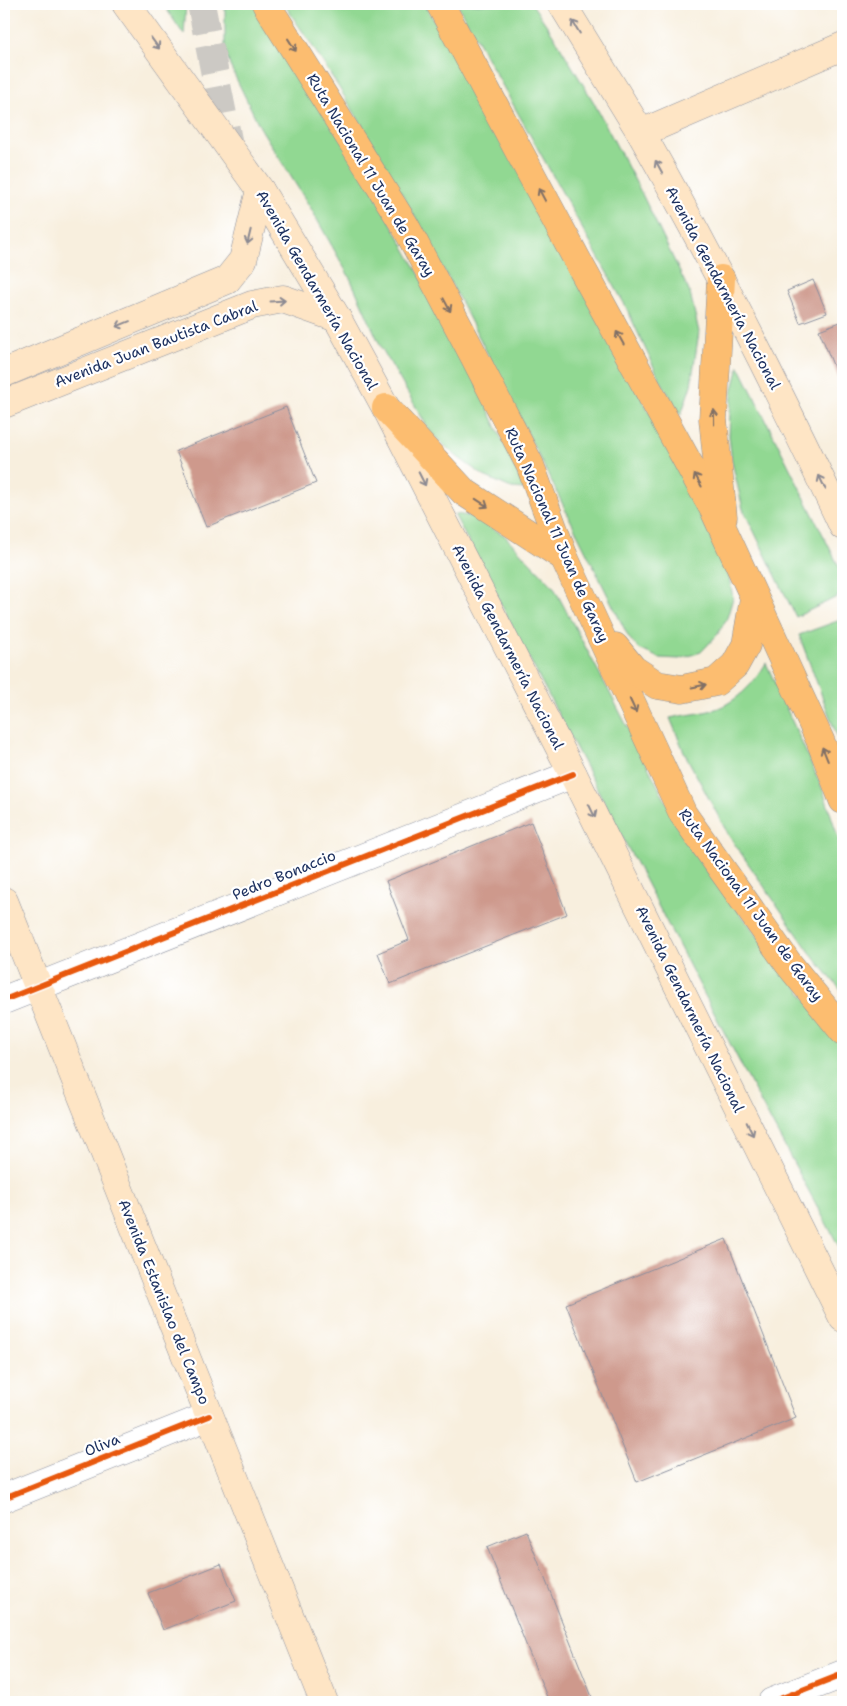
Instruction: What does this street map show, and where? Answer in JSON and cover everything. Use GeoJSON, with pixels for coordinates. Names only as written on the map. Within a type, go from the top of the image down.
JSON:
{"type":"FeatureCollection","features":[{"type":"Feature","properties":{"kind":"highway","name":"Ruta Nacional 11 Juan de Garay"},"geometry":{"type":"LineString","coordinates":[[266,4],[406,229],[530,465],[564,557],[683,814],[788,963],[843,1031]]}},
{"type":"Feature","properties":{"kind":"highway"},"geometry":{"type":"LineString","coordinates":[[440,4],[714,510],[820,740],[843,800]]}},
{"type":"Feature","properties":{"kind":"highway"},"geometry":{"type":"LineString","coordinates":[[721,279],[713,418],[725,536]]}},
{"type":"Feature","properties":{"kind":"highway"},"geometry":{"type":"LineString","coordinates":[[386,408],[464,492],[564,557]]}},
{"type":"Feature","properties":{"kind":"highway"},"geometry":{"type":"LineString","coordinates":[[592,618],[633,670],[657,685],[682,690],[716,682],[736,665],[746,645],[754,598]]}},
{"type":"Feature","properties":{"kind":"main road","name":"Avenida Gendarmería Nacional"},"geometry":{"type":"LineString","coordinates":[[126,4],[260,190],[337,318],[386,408],[573,774],[843,1318]]}},
{"type":"Feature","properties":{"kind":"main road","name":"Avenida Gendarmería Nacional"},"geometry":{"type":"LineString","coordinates":[[562,4],[641,133],[721,279],[843,526]]}},
{"type":"Feature","properties":{"kind":"main road"},"geometry":{"type":"LineString","coordinates":[[641,133],[843,46]]}},
{"type":"Feature","properties":{"kind":"main road","name":"Avenida Juan Bautista Cabral"},"geometry":{"type":"LineString","coordinates":[[4,373],[227,280],[244,260],[260,190]]}},
{"type":"Feature","properties":{"kind":"main road","name":"Avenida Juan Bautista Cabral"},"geometry":{"type":"LineString","coordinates":[[4,404],[252,305],[283,299],[337,318]]}},
{"type":"Feature","properties":{"kind":"main road","name":"Avenida Estanislao del Campo"},"geometry":{"type":"LineString","coordinates":[[4,901],[324,1702]]}},
{"type":"Feature","properties":{"kind":"street","name":"Pedro Bonaccio"},"geometry":{"type":"LineString","coordinates":[[4,1000],[573,774]]}},
{"type":"Feature","properties":{"kind":"street","name":"Oliva"},"geometry":{"type":"LineString","coordinates":[[4,1498],[209,1416]]}},
{"type":"Feature","properties":{"kind":"street"},"geometry":{"type":"LineString","coordinates":[[772,1702],[843,1674]]}},
{"type":"Feature","properties":{"kind":"green space"},"geometry":{"type":"Polygon","coordinates":[[[163,4],[186,4],[184,35],[163,4]]]}},
{"type":"Feature","properties":{"kind":"green space"},"geometry":{"type":"Polygon","coordinates":[[[225,4],[255,4],[343,136],[465,357],[524,489],[511,488],[484,476],[456,456],[431,433],[381,347],[350,278],[310,207],[261,129],[230,66],[225,49],[225,4]]]}},
{"type":"Feature","properties":{"kind":"green space"},"geometry":{"type":"Polygon","coordinates":[[[284,4],[424,4],[480,94],[684,477],[729,577],[733,598],[727,618],[718,634],[701,652],[680,659],[659,658],[639,649],[629,638],[509,395],[425,235],[381,156],[334,79],[284,4]]]}},
{"type":"Feature","properties":{"kind":"green space"},"geometry":{"type":"Polygon","coordinates":[[[457,4],[532,4],[593,101],[642,194],[690,293],[699,332],[691,385],[681,415],[659,378],[625,305],[457,4]]]}},
{"type":"Feature","properties":{"kind":"green space"},"geometry":{"type":"Polygon","coordinates":[[[739,366],[843,575],[843,594],[796,617],[743,509],[732,462],[729,436],[730,411],[739,366]]]}},
{"type":"Feature","properties":{"kind":"green space"},"geometry":{"type":"Polygon","coordinates":[[[454,514],[471,516],[504,535],[553,586],[690,848],[843,1047],[843,1254],[761,1103],[454,514]]]}},
{"type":"Feature","properties":{"kind":"green space"},"geometry":{"type":"Polygon","coordinates":[[[843,619],[843,752],[799,635],[843,619]]]}},
{"type":"Feature","properties":{"kind":"green space"},"geometry":{"type":"Polygon","coordinates":[[[766,663],[823,790],[843,853],[843,993],[809,951],[729,836],[685,754],[670,718],[709,711],[727,704],[756,679],[766,663]]]}},
{"type":"Feature","properties":{"kind":"building"},"geometry":{"type":"Polygon","coordinates":[[[813,280],[827,313],[800,323],[787,291],[813,280]]]}},
{"type":"Feature","properties":{"kind":"building"},"geometry":{"type":"Polygon","coordinates":[[[843,321],[843,390],[819,330],[843,321]]]}},
{"type":"Feature","properties":{"kind":"building"},"geometry":{"type":"Polygon","coordinates":[[[286,407],[316,483],[206,527],[176,451],[286,407]]]}},
{"type":"Feature","properties":{"kind":"building"},"geometry":{"type":"Polygon","coordinates":[[[531,822],[567,914],[390,984],[378,953],[409,940],[386,881],[531,822]]]}},
{"type":"Feature","properties":{"kind":"building"},"geometry":{"type":"Polygon","coordinates":[[[726,1239],[796,1418],[637,1482],[566,1304],[726,1239]]]}},
{"type":"Feature","properties":{"kind":"building"},"geometry":{"type":"Polygon","coordinates":[[[526,1531],[594,1702],[549,1702],[487,1547],[526,1531]]]}},
{"type":"Feature","properties":{"kind":"building"},"geometry":{"type":"Polygon","coordinates":[[[221,1564],[236,1601],[163,1630],[148,1593],[221,1564]]]}},
{"type":"Feature","properties":{"kind":"tunnel"},"geometry":{"type":"LineString","coordinates":[[201,4],[229,145]]}},
{"type":"Feature","properties":{"kind":"cycle path"},"geometry":{"type":"LineString","coordinates":[[4,1000],[573,774]]}},
{"type":"Feature","properties":{"kind":"cycle path"},"geometry":{"type":"LineString","coordinates":[[4,1498],[209,1416]]}},
{"type":"Feature","properties":{"kind":"cycle path"},"geometry":{"type":"LineString","coordinates":[[772,1702],[843,1674]]}}]}
